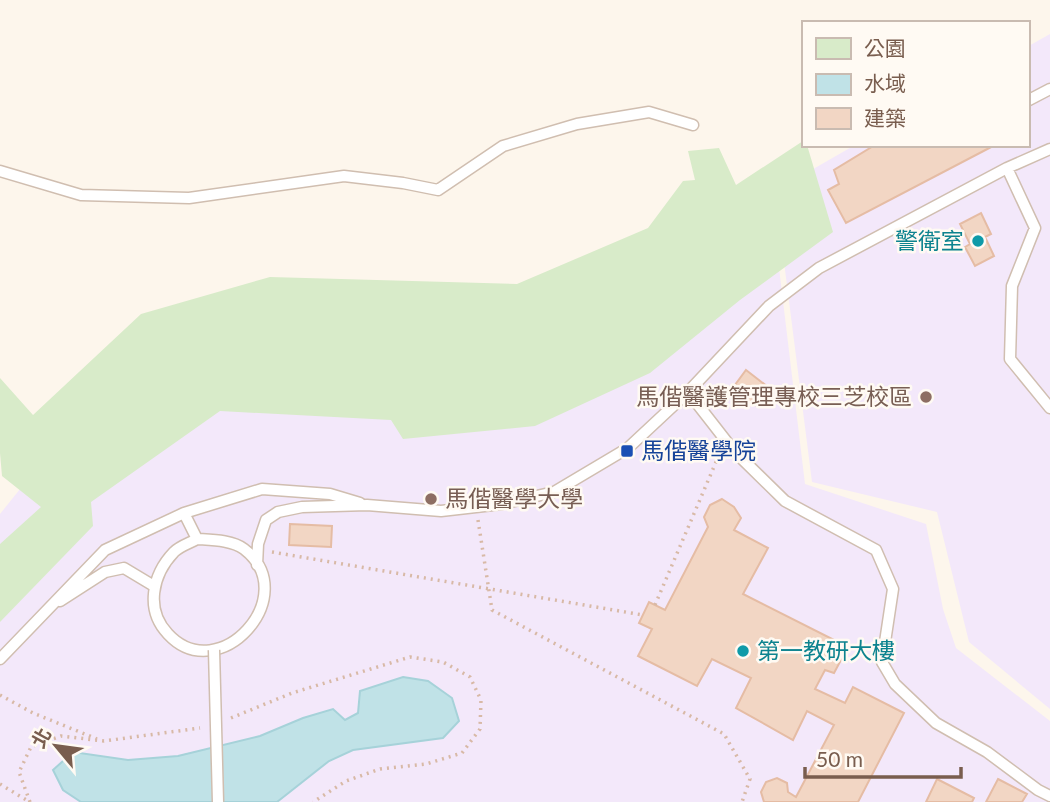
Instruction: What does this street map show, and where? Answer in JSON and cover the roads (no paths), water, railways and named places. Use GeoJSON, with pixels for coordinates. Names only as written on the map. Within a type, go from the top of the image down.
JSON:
{"type":"FeatureCollection","features":[{"type":"Feature","properties":{"kind":"lane"},"geometry":{"type":"LineString","coordinates":[[1029,100],[1050,89]]}},
{"type":"Feature","properties":{"kind":"lane"},"geometry":{"type":"LineString","coordinates":[[0,172],[81,195],[189,198],[344,176],[438,190],[503,146],[577,124],[649,112],[694,125]]}},
{"type":"Feature","properties":{"kind":"lane"},"geometry":{"type":"LineString","coordinates":[[257,565],[266,520],[278,512],[302,507],[367,505],[441,511],[502,504],[554,492],[628,448],[688,392],[769,306],[820,268],[1007,168],[1050,149]]}},
{"type":"Feature","properties":{"kind":"lane"},"geometry":{"type":"LineString","coordinates":[[1007,168],[1035,228],[1012,286],[1010,359],[1050,408]]}},
{"type":"Feature","properties":{"kind":"lane"},"geometry":{"type":"LineString","coordinates":[[688,392],[725,440],[785,501],[876,550],[893,589],[882,662],[895,684],[936,723],[987,752],[1050,796]]}},
{"type":"Feature","properties":{"kind":"lane"},"geometry":{"type":"LineString","coordinates":[[0,659],[105,550],[184,513],[262,489],[330,494],[367,505]]}},
{"type":"Feature","properties":{"kind":"lane"},"geometry":{"type":"LineString","coordinates":[[184,513],[197,539]]}},
{"type":"Feature","properties":{"kind":"lane"},"geometry":{"type":"LineString","coordinates":[[197,539],[226,541],[244,549],[257,565],[267,588],[262,609],[248,629],[233,643],[214,650],[193,650],[175,641],[160,626],[153,607],[154,586],[162,567],[175,550],[197,539]]}},
{"type":"Feature","properties":{"kind":"lane"},"geometry":{"type":"LineString","coordinates":[[50,607],[105,572],[124,568],[154,586]]}},
{"type":"Feature","properties":{"kind":"lane"},"geometry":{"type":"LineString","coordinates":[[214,650],[218,802]]}},
{"type":"Feature","properties":{"kind":"water"},"geometry":{"type":"Polygon","coordinates":[[[403,677],[428,681],[452,698],[459,721],[443,738],[353,750],[329,761],[277,802],[81,802],[63,790],[53,770],[73,752],[128,760],[178,756],[260,736],[333,709],[345,720],[358,713],[360,691],[403,677]]]}},
{"type":"Feature","properties":{"kind":"place","name":"警衛室"},"geometry":{"type":"Point","coordinates":[978,241]}},
{"type":"Feature","properties":{"kind":"place","name":"馬偕醫護管理專校三芝校區"},"geometry":{"type":"Point","coordinates":[926,397]}},
{"type":"Feature","properties":{"kind":"place","name":"馬偕醫學院"},"geometry":{"type":"Point","coordinates":[627,451]}},
{"type":"Feature","properties":{"kind":"place","name":"馬偕醫學大學"},"geometry":{"type":"Point","coordinates":[431,499]}},
{"type":"Feature","properties":{"kind":"place","name":"第一教研大樓"},"geometry":{"type":"Point","coordinates":[743,651]}}]}
